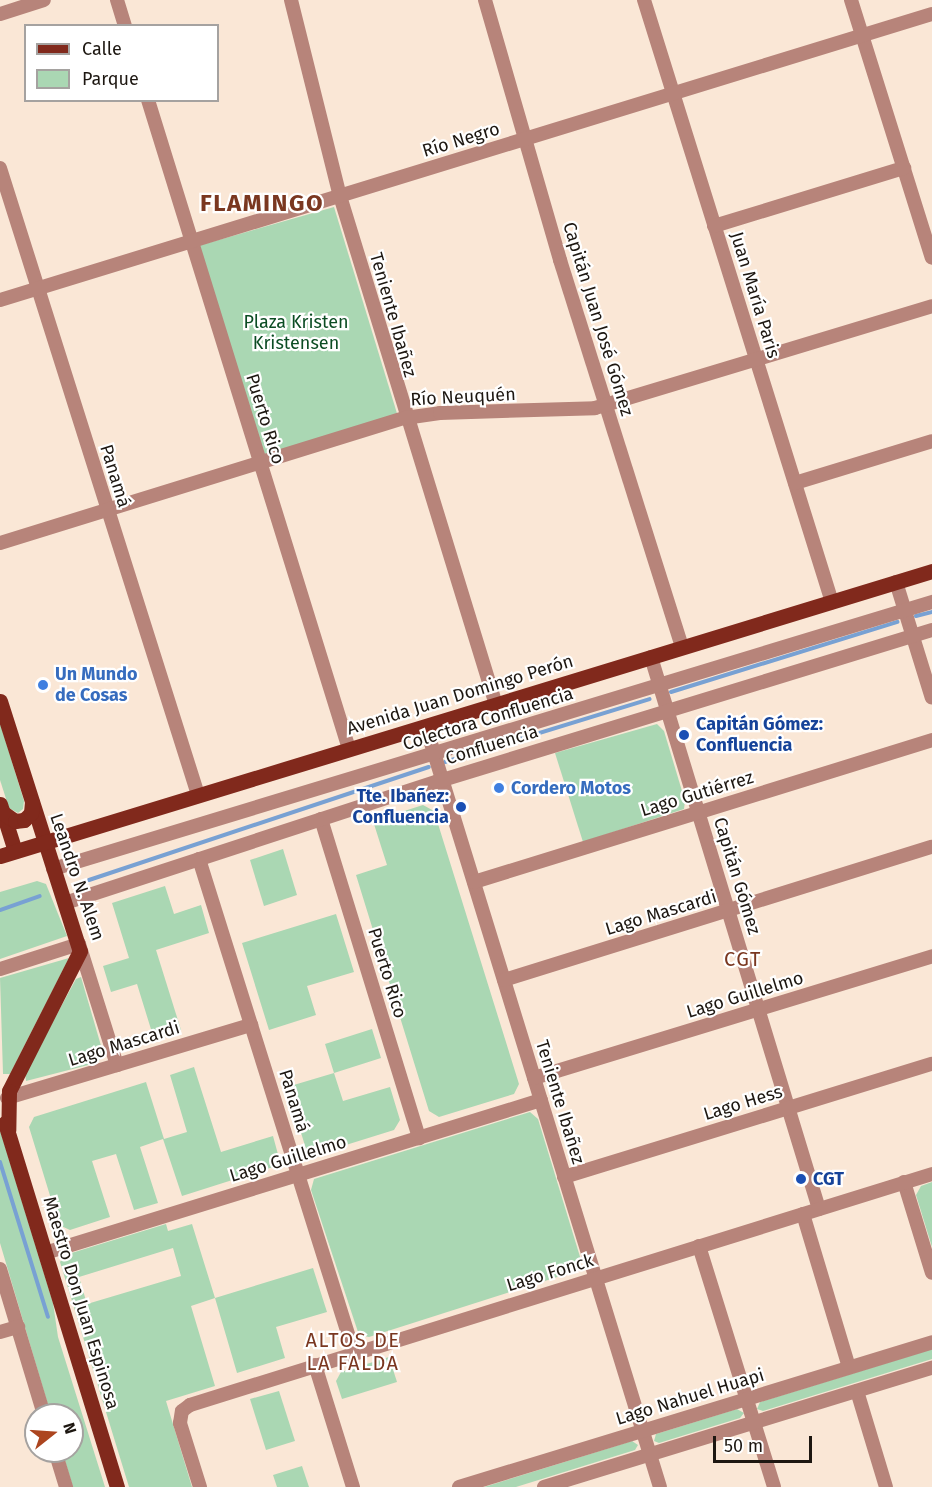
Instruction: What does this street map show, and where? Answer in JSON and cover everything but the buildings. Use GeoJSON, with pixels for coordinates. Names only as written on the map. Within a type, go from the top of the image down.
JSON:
{"type":"FeatureCollection","features":[{"type":"Feature","properties":{"kind":"main road","name":"Avenida Juan Domingo Perón"},"geometry":{"type":"LineString","coordinates":[[7,854],[932,571]]}},
{"type":"Feature","properties":{"kind":"main road","name":"Leandro N. Alem"},"geometry":{"type":"LineString","coordinates":[[0,701],[79,944]]}},
{"type":"Feature","properties":{"kind":"main road"},"geometry":{"type":"LineString","coordinates":[[1,808],[15,821],[24,820],[31,813],[32,802]]}},
{"type":"Feature","properties":{"kind":"main road"},"geometry":{"type":"LineString","coordinates":[[1,808],[7,854]]}},
{"type":"Feature","properties":{"kind":"main road","name":"Maestro Don Juan Espinosa"},"geometry":{"type":"LineString","coordinates":[[79,944],[77,962],[3,1102],[8,1130],[117,1487]]}},
{"type":"Feature","properties":{"kind":"street"},"geometry":{"type":"LineString","coordinates":[[0,14],[44,0]]}},
{"type":"Feature","properties":{"kind":"street"},"geometry":{"type":"LineString","coordinates":[[117,0],[124,24]]}},
{"type":"Feature","properties":{"kind":"street","name":"Teniente Ibañez"},"geometry":{"type":"LineString","coordinates":[[291,0],[340,196],[405,418],[496,705]]}},
{"type":"Feature","properties":{"kind":"street","name":"Capitán Juan José Gómez"},"geometry":{"type":"LineString","coordinates":[[485,0],[606,406],[682,648]]}},
{"type":"Feature","properties":{"kind":"street","name":"Juan María Paris"},"geometry":{"type":"LineString","coordinates":[[644,0],[832,602]]}},
{"type":"Feature","properties":{"kind":"street"},"geometry":{"type":"LineString","coordinates":[[851,0],[932,258]]}},
{"type":"Feature","properties":{"kind":"street","name":"Río Negro"},"geometry":{"type":"LineString","coordinates":[[0,300],[932,14]]}},
{"type":"Feature","properties":{"kind":"street","name":"Puerto Rico"},"geometry":{"type":"LineString","coordinates":[[149,102],[349,749]]}},
{"type":"Feature","properties":{"kind":"street","name":"Panamá"},"geometry":{"type":"LineString","coordinates":[[0,168],[198,795]]}},
{"type":"Feature","properties":{"kind":"street"},"geometry":{"type":"LineString","coordinates":[[714,226],[904,168]]}},
{"type":"Feature","properties":{"kind":"street","name":"Río Neuquén"},"geometry":{"type":"LineString","coordinates":[[0,543],[405,418],[440,413],[569,411],[606,406],[932,306]]}},
{"type":"Feature","properties":{"kind":"street"},"geometry":{"type":"LineString","coordinates":[[795,483],[932,441]]}},
{"type":"Feature","properties":{"kind":"street"},"geometry":{"type":"LineString","coordinates":[[896,582],[932,698]]}},
{"type":"Feature","properties":{"kind":"street","name":"Colectora Confluencia"},"geometry":{"type":"LineString","coordinates":[[53,869],[932,602]]}},
{"type":"Feature","properties":{"kind":"street","name":"Confluencia"},"geometry":{"type":"LineString","coordinates":[[65,903],[442,780],[932,630]]}},
{"type":"Feature","properties":{"kind":"street","name":"Capitán Gómez"},"geometry":{"type":"LineString","coordinates":[[651,657],[819,1209]]}},
{"type":"Feature","properties":{"kind":"street","name":"Teniente Ibañez"},"geometry":{"type":"LineString","coordinates":[[426,726],[660,1487]]}},
{"type":"Feature","properties":{"kind":"street","name":"Lago Gutiérrez"},"geometry":{"type":"LineString","coordinates":[[474,882],[932,740]]}},
{"type":"Feature","properties":{"kind":"street","name":"Puerto Rico"},"geometry":{"type":"LineString","coordinates":[[321,819],[419,1138]]}},
{"type":"Feature","properties":{"kind":"street","name":"Lago Mascardi"},"geometry":{"type":"LineString","coordinates":[[504,980],[932,847]]}},
{"type":"Feature","properties":{"kind":"street","name":"Panamá"},"geometry":{"type":"LineString","coordinates":[[199,859],[354,1353]]}},
{"type":"Feature","properties":{"kind":"street"},"geometry":{"type":"LineString","coordinates":[[0,969],[79,944]]}},
{"type":"Feature","properties":{"kind":"street","name":"Leandro N. Alem"},"geometry":{"type":"LineString","coordinates":[[79,944],[117,1065]]}},
{"type":"Feature","properties":{"kind":"street","name":"Lago Guillelmo"},"geometry":{"type":"LineString","coordinates":[[534,1078],[932,956]]}},
{"type":"Feature","properties":{"kind":"street","name":"Lago Mascardi"},"geometry":{"type":"LineString","coordinates":[[3,1102],[251,1025]]}},
{"type":"Feature","properties":{"kind":"street","name":"Lago Hess"},"geometry":{"type":"LineString","coordinates":[[564,1177],[932,1064]]}},
{"type":"Feature","properties":{"kind":"street","name":"Lago Guillelmo"},"geometry":{"type":"LineString","coordinates":[[45,1253],[541,1100]]}},
{"type":"Feature","properties":{"kind":"street","name":"Lago Fonck"},"geometry":{"type":"LineString","coordinates":[[200,1487],[180,1423],[182,1411],[194,1403],[932,1174]]}},
{"type":"Feature","properties":{"kind":"street"},"geometry":{"type":"LineString","coordinates":[[904,1182],[932,1273]]}},
{"type":"Feature","properties":{"kind":"street"},"geometry":{"type":"LineString","coordinates":[[803,1214],[849,1367]]}},
{"type":"Feature","properties":{"kind":"street"},"geometry":{"type":"LineString","coordinates":[[699,1246],[774,1487]]}},
{"type":"Feature","properties":{"kind":"street"},"geometry":{"type":"LineString","coordinates":[[0,1269],[40,1403]]}},
{"type":"Feature","properties":{"kind":"street"},"geometry":{"type":"LineString","coordinates":[[0,1332],[18,1327]]}},
{"type":"Feature","properties":{"kind":"street","name":"Lago Nahuel Huapi"},"geometry":{"type":"LineString","coordinates":[[459,1487],[932,1342]]}},
{"type":"Feature","properties":{"kind":"street"},"geometry":{"type":"LineString","coordinates":[[315,1365],[353,1487]]}},
{"type":"Feature","properties":{"kind":"street"},"geometry":{"type":"LineString","coordinates":[[544,1487],[932,1368]]}},
{"type":"Feature","properties":{"kind":"street"},"geometry":{"type":"LineString","coordinates":[[856,1391],[886,1487]]}},
{"type":"Feature","properties":{"kind":"street"},"geometry":{"type":"LineString","coordinates":[[59,1463],[66,1487]]}},
{"type":"Feature","properties":{"kind":"green space","name":"Plaza Kristen Kristensen"},"geometry":{"type":"Polygon","coordinates":[[[334,207],[399,420],[260,463],[194,247],[334,207]]]}},
{"type":"Feature","properties":{"kind":"green space"},"geometry":{"type":"Polygon","coordinates":[[[0,723],[24,801],[23,809],[18,813],[9,808],[0,780],[0,723]]]}},
{"type":"Feature","properties":{"kind":"green space"},"geometry":{"type":"Polygon","coordinates":[[[657,724],[664,731],[685,801],[684,809],[583,842],[555,753],[657,724]]]}},
{"type":"Feature","properties":{"kind":"green space"},"geometry":{"type":"Polygon","coordinates":[[[423,805],[434,811],[519,1084],[514,1094],[439,1117],[429,1111],[356,875],[387,865],[373,821],[423,805]]]}},
{"type":"Feature","properties":{"kind":"green space"},"geometry":{"type":"Polygon","coordinates":[[[283,849],[297,895],[264,906],[250,860],[283,849]]]}},
{"type":"Feature","properties":{"kind":"green space"},"geometry":{"type":"Polygon","coordinates":[[[37,881],[46,884],[67,936],[0,959],[0,892],[37,881]]]}},
{"type":"Feature","properties":{"kind":"green space"},"geometry":{"type":"Polygon","coordinates":[[[165,886],[174,914],[201,905],[209,933],[156,950],[181,1030],[154,1039],[137,984],[111,992],[103,966],[129,958],[112,903],[165,886]]]}},
{"type":"Feature","properties":{"kind":"green space"},"geometry":{"type":"Polygon","coordinates":[[[336,914],[354,972],[307,986],[316,1015],[269,1030],[242,943],[336,914]]]}},
{"type":"Feature","properties":{"kind":"green space"},"geometry":{"type":"Polygon","coordinates":[[[69,958],[10,1074],[3,1074],[0,978],[69,958]]]}},
{"type":"Feature","properties":{"kind":"green space"},"geometry":{"type":"Polygon","coordinates":[[[81,977],[104,1056],[96,1063],[26,1081],[25,1073],[76,979],[81,977]]]}},
{"type":"Feature","properties":{"kind":"green space"},"geometry":{"type":"Polygon","coordinates":[[[372,1029],[381,1058],[334,1073],[325,1044],[372,1029]]]}},
{"type":"Feature","properties":{"kind":"green space"},"geometry":{"type":"Polygon","coordinates":[[[194,1067],[221,1152],[273,1136],[279,1158],[273,1167],[182,1196],[163,1139],[140,1147],[158,1203],[134,1210],[116,1154],[92,1161],[110,1217],[70,1230],[59,1225],[29,1127],[34,1117],[146,1082],[164,1139],[187,1132],[170,1075],[194,1067]]]}},
{"type":"Feature","properties":{"kind":"green space"},"geometry":{"type":"Polygon","coordinates":[[[334,1073],[343,1101],[390,1087],[400,1120],[394,1130],[317,1154],[306,1149],[287,1087],[334,1073]]]}},
{"type":"Feature","properties":{"kind":"green space"},"geometry":{"type":"Polygon","coordinates":[[[530,1112],[538,1119],[581,1260],[579,1270],[369,1337],[359,1335],[311,1190],[314,1179],[530,1112]]]}},
{"type":"Feature","properties":{"kind":"green space"},"geometry":{"type":"Polygon","coordinates":[[[0,1130],[53,1303],[58,1337],[79,1403],[47,1403],[0,1243],[0,1130]]]}},
{"type":"Feature","properties":{"kind":"green space"},"geometry":{"type":"Polygon","coordinates":[[[932,1182],[932,1247],[916,1195],[921,1186],[932,1182]]]}},
{"type":"Feature","properties":{"kind":"green space"},"geometry":{"type":"Polygon","coordinates":[[[166,1224],[168,1231],[192,1224],[215,1298],[191,1306],[215,1386],[166,1401],[192,1487],[129,1487],[60,1262],[65,1255],[166,1224]],[[173,1248],[79,1277],[87,1304],[181,1276],[173,1248]]]}},
{"type":"Feature","properties":{"kind":"green space"},"geometry":{"type":"Polygon","coordinates":[[[313,1268],[327,1312],[276,1327],[285,1358],[237,1373],[215,1298],[313,1268]]]}},
{"type":"Feature","properties":{"kind":"green space"},"geometry":{"type":"Polygon","coordinates":[[[932,1349],[932,1359],[763,1411],[757,1409],[760,1402],[932,1349]]]}},
{"type":"Feature","properties":{"kind":"green space"},"geometry":{"type":"Polygon","coordinates":[[[389,1357],[397,1382],[342,1399],[336,1381],[341,1372],[389,1357]]]}},
{"type":"Feature","properties":{"kind":"green space"},"geometry":{"type":"Polygon","coordinates":[[[279,1391],[295,1441],[266,1450],[250,1399],[279,1391]]]}},
{"type":"Feature","properties":{"kind":"green space"},"geometry":{"type":"Polygon","coordinates":[[[737,1409],[744,1413],[740,1418],[659,1443],[654,1441],[656,1434],[737,1409]]]}},
{"type":"Feature","properties":{"kind":"green space"},"geometry":{"type":"Polygon","coordinates":[[[84,1420],[105,1487],[73,1487],[66,1463],[84,1463],[84,1420]]]}},
{"type":"Feature","properties":{"kind":"green space"},"geometry":{"type":"Polygon","coordinates":[[[632,1441],[638,1445],[635,1450],[516,1487],[484,1487],[632,1441]]]}},
{"type":"Feature","properties":{"kind":"green space"},"geometry":{"type":"Polygon","coordinates":[[[302,1466],[309,1487],[277,1487],[273,1475],[302,1466]]]}},
{"type":"Feature","properties":{"kind":"waterway"},"geometry":{"type":"LineString","coordinates":[[916,616],[932,612]]}},
{"type":"Feature","properties":{"kind":"waterway"},"geometry":{"type":"LineString","coordinates":[[671,692],[897,622]]}},
{"type":"Feature","properties":{"kind":"waterway"},"geometry":{"type":"LineString","coordinates":[[445,762],[650,699]]}},
{"type":"Feature","properties":{"kind":"waterway"},"geometry":{"type":"LineString","coordinates":[[89,880],[429,767]]}},
{"type":"Feature","properties":{"kind":"waterway"},"geometry":{"type":"LineString","coordinates":[[0,910],[40,896]]}},
{"type":"Feature","properties":{"kind":"waterway"},"geometry":{"type":"LineString","coordinates":[[0,1162],[48,1317]]}},
{"type":"Feature","properties":{"kind":"place","name":"Un Mundo de Cosas"},"geometry":{"type":"Point","coordinates":[43,685]}},
{"type":"Feature","properties":{"kind":"place","name":"Capitán Gómez: Confluencia"},"geometry":{"type":"Point","coordinates":[684,735]}},
{"type":"Feature","properties":{"kind":"place","name":"Cordero Motos"},"geometry":{"type":"Point","coordinates":[499,788]}},
{"type":"Feature","properties":{"kind":"place","name":"Tte. Ibañez: Confluencia"},"geometry":{"type":"Point","coordinates":[461,807]}},
{"type":"Feature","properties":{"kind":"place","name":"CGT"},"geometry":{"type":"Point","coordinates":[801,1179]}},
{"type":"Feature","properties":{"kind":"district","name":"FLAMINGO"},"geometry":{"type":"Point","coordinates":[262,204]}},
{"type":"Feature","properties":{"kind":"district","name":"CGT"},"geometry":{"type":"Point","coordinates":[743,959]}},
{"type":"Feature","properties":{"kind":"district","name":"ALTOS DE LA FALDA"},"geometry":{"type":"Point","coordinates":[353,1352]}}]}
